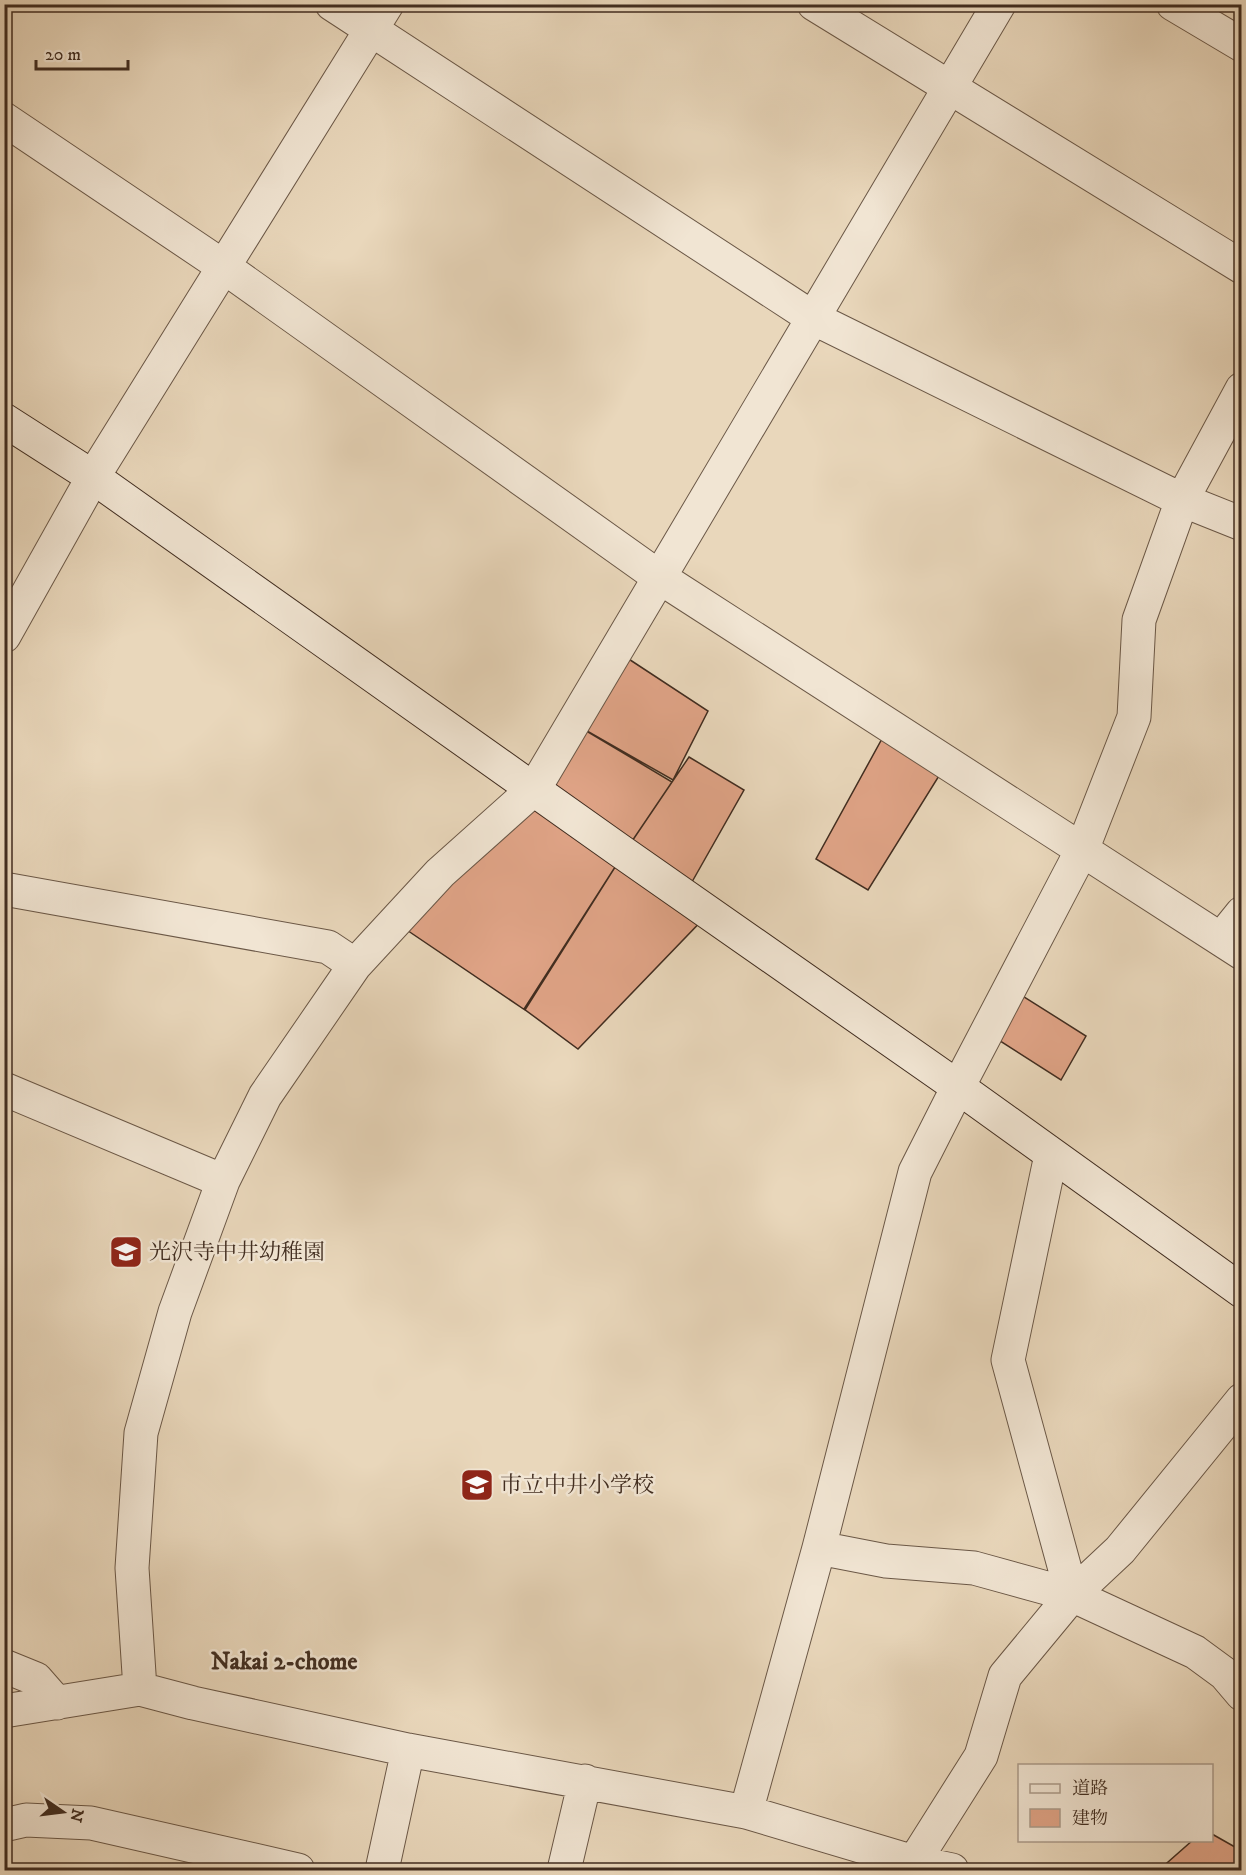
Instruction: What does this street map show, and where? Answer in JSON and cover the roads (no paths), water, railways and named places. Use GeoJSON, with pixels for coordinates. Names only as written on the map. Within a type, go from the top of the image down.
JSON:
{"type":"FeatureCollection","features":[{"type":"Feature","properties":{"kind":"street"},"geometry":{"type":"LineString","coordinates":[[332,4],[379,17],[813,318],[1182,500],[1242,524]]}},
{"type":"Feature","properties":{"kind":"street"},"geometry":{"type":"LineString","coordinates":[[814,4],[1242,267]]}},
{"type":"Feature","properties":{"kind":"street"},"geometry":{"type":"LineString","coordinates":[[140,1689],[132,1568],[141,1433],[175,1312],[223,1180],[265,1096],[355,965],[440,873],[534,789],[999,4]]}},
{"type":"Feature","properties":{"kind":"street"},"geometry":{"type":"LineString","coordinates":[[1173,4],[1242,45]]}},
{"type":"Feature","properties":{"kind":"street"},"geometry":{"type":"LineString","coordinates":[[4,636],[93,477],[379,17]]}},
{"type":"Feature","properties":{"kind":"street"},"geometry":{"type":"LineString","coordinates":[[4,119],[224,267],[659,577],[1232,946],[1242,913]]}},
{"type":"Feature","properties":{"kind":"street"},"geometry":{"type":"LineString","coordinates":[[746,1812],[819,1548],[915,1172],[1082,850],[1134,717],[1139,620],[1182,500],[1242,389]]}},
{"type":"Feature","properties":{"kind":"street"},"geometry":{"type":"LineString","coordinates":[[4,420],[93,477],[958,1087],[1242,1291]]}},
{"type":"Feature","properties":{"kind":"street"},"geometry":{"type":"LineString","coordinates":[[4,889],[328,947],[355,965]]}},
{"type":"Feature","properties":{"kind":"street"},"geometry":{"type":"LineString","coordinates":[[4,1089],[223,1180]]}},
{"type":"Feature","properties":{"kind":"street"},"geometry":{"type":"LineString","coordinates":[[1051,1155],[1008,1360],[1072,1594]]}},
{"type":"Feature","properties":{"kind":"street"},"geometry":{"type":"LineString","coordinates":[[914,1862],[981,1756],[1005,1676],[1072,1594],[1120,1550],[1242,1400]]}},
{"type":"Feature","properties":{"kind":"street"},"geometry":{"type":"LineString","coordinates":[[819,1548],[886,1561],[974,1568],[1072,1594],[1195,1652],[1225,1674],[1242,1694]]}},
{"type":"Feature","properties":{"kind":"street"},"geometry":{"type":"LineString","coordinates":[[4,1666],[36,1679],[57,1702]]}},
{"type":"Feature","properties":{"kind":"street"},"geometry":{"type":"LineString","coordinates":[[4,1711],[140,1689],[193,1703],[408,1750],[746,1812],[914,1862],[952,1870]]}},
{"type":"Feature","properties":{"kind":"street"},"geometry":{"type":"LineString","coordinates":[[382,1870],[408,1750]]}},
{"type":"Feature","properties":{"kind":"street"},"geometry":{"type":"LineString","coordinates":[[564,1870],[585,1781]]}},
{"type":"Feature","properties":{"kind":"street"},"geometry":{"type":"LineString","coordinates":[[4,1825],[26,1820],[92,1823],[220,1862],[298,1870]]}},
{"type":"Feature","properties":{"kind":"place","name":"光沢寺中井幼稚園"},"geometry":{"type":"Point","coordinates":[126,1252]}},
{"type":"Feature","properties":{"kind":"place","name":"市立中井小学校"},"geometry":{"type":"Point","coordinates":[477,1485]}},
{"type":"Feature","properties":{"kind":"district","name":"Nakai 2-chome"},"geometry":{"type":"Point","coordinates":[284,1662]}}]}
